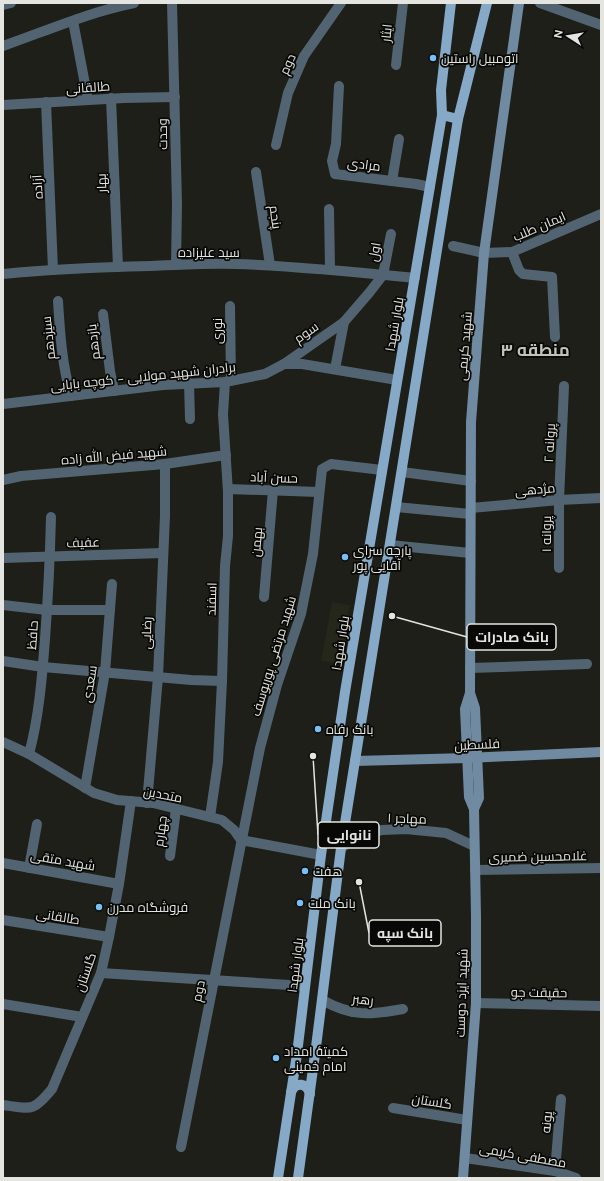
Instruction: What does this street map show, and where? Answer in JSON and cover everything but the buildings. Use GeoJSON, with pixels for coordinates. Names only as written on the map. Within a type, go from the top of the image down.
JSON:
{"type":"FeatureCollection","features":[{"type":"Feature","properties":{"kind":"main road","name":"بلوار شهدا"},"geometry":{"type":"LineString","coordinates":[[278,1178],[296,1054],[321,855],[345,692],[442,115],[441,90],[451,3]]}},
{"type":"Feature","properties":{"kind":"main road","name":"شهید کریمی"},"geometry":{"type":"LineString","coordinates":[[472,758],[475,708],[470,693],[471,422],[484,253],[519,3]]}},
{"type":"Feature","properties":{"kind":"main road"},"geometry":{"type":"LineString","coordinates":[[298,1178],[341,848],[458,119],[487,4]]}},
{"type":"Feature","properties":{"kind":"main road"},"geometry":{"type":"LineString","coordinates":[[442,115],[458,119]]}},
{"type":"Feature","properties":{"kind":"main road"},"geometry":{"type":"LineString","coordinates":[[435,156],[452,159]]}},
{"type":"Feature","properties":{"kind":"main road","name":"فلسطین"},"geometry":{"type":"LineString","coordinates":[[355,761],[472,758],[601,752]]}},
{"type":"Feature","properties":{"kind":"main road","name":"شهید ایزد دوست"},"geometry":{"type":"LineString","coordinates":[[463,1178],[476,1003],[474,809],[479,798],[472,758]]}},
{"type":"Feature","properties":{"kind":"main road"},"geometry":{"type":"LineString","coordinates":[[296,1054],[300,1059],[305,1061],[311,1059],[315,1055]]}},
{"type":"Feature","properties":{"kind":"main road"},"geometry":{"type":"LineString","coordinates":[[290,1092],[293,1087],[298,1084],[304,1085],[308,1088],[310,1094]]}},
{"type":"Feature","properties":{"kind":"street"},"geometry":{"type":"LineString","coordinates":[[3,5],[11,3]]}},
{"type":"Feature","properties":{"kind":"street"},"geometry":{"type":"LineString","coordinates":[[3,46],[73,21],[134,3]]}},
{"type":"Feature","properties":{"kind":"street","name":"وحدت"},"geometry":{"type":"LineString","coordinates":[[172,3],[177,204],[176,265]]}},
{"type":"Feature","properties":{"kind":"street","name":"دوم"},"geometry":{"type":"LineString","coordinates":[[276,145],[288,93],[304,56],[341,3]]}},
{"type":"Feature","properties":{"kind":"street","name":"ایثار"},"geometry":{"type":"LineString","coordinates":[[396,65],[403,3]]}},
{"type":"Feature","properties":{"kind":"street"},"geometry":{"type":"LineString","coordinates":[[540,3],[601,25]]}},
{"type":"Feature","properties":{"kind":"street"},"geometry":{"type":"LineString","coordinates":[[73,21],[88,100]]}},
{"type":"Feature","properties":{"kind":"street","name":"مرادی"},"geometry":{"type":"LineString","coordinates":[[339,86],[336,144],[332,161],[335,174],[430,187]]}},
{"type":"Feature","properties":{"kind":"street","name":"طالقانی"},"geometry":{"type":"LineString","coordinates":[[3,105],[111,98],[175,96]]}},
{"type":"Feature","properties":{"kind":"street","name":"بهار"},"geometry":{"type":"LineString","coordinates":[[111,98],[118,267]]}},
{"type":"Feature","properties":{"kind":"street","name":"آزاده"},"geometry":{"type":"LineString","coordinates":[[46,102],[53,270]]}},
{"type":"Feature","properties":{"kind":"street"},"geometry":{"type":"LineString","coordinates":[[392,181],[399,140]]}},
{"type":"Feature","properties":{"kind":"street","name":"پنجم"},"geometry":{"type":"LineString","coordinates":[[256,172],[270,265]]}},
{"type":"Feature","properties":{"kind":"street"},"geometry":{"type":"LineString","coordinates":[[329,209],[330,270]]}},
{"type":"Feature","properties":{"kind":"street","name":"ایمان طلب"},"geometry":{"type":"LineString","coordinates":[[453,246],[484,253],[512,252],[601,214]]}},
{"type":"Feature","properties":{"kind":"street","name":"اول"},"geometry":{"type":"LineString","coordinates":[[383,275],[391,234]]}},
{"type":"Feature","properties":{"kind":"street"},"geometry":{"type":"LineString","coordinates":[[512,252],[519,270],[523,274],[552,277],[555,337]]}},
{"type":"Feature","properties":{"kind":"street","name":"سید علیزاده"},"geometry":{"type":"LineString","coordinates":[[3,274],[118,267],[235,264],[270,265],[414,278]]}},
{"type":"Feature","properties":{"kind":"street"},"geometry":{"type":"LineString","coordinates":[[335,369],[344,322],[383,275]]}},
{"type":"Feature","properties":{"kind":"street","name":"سیزدهم"},"geometry":{"type":"LineString","coordinates":[[58,301],[62,355],[71,396]]}},
{"type":"Feature","properties":{"kind":"street","name":"نوری"},"geometry":{"type":"LineString","coordinates":[[228,381],[230,306]]}},
{"type":"Feature","properties":{"kind":"street","name":"یازدهم"},"geometry":{"type":"LineString","coordinates":[[103,314],[114,391]]}},
{"type":"Feature","properties":{"kind":"street","name":"سوم"},"geometry":{"type":"LineString","coordinates":[[284,364],[344,322]]}},
{"type":"Feature","properties":{"kind":"street"},"geometry":{"type":"LineString","coordinates":[[284,364],[302,364],[397,380]]}},
{"type":"Feature","properties":{"kind":"street","name":"برادران شهید مولایی - کوچه بابایی"},"geometry":{"type":"LineString","coordinates":[[3,404],[189,383],[228,381],[264,374],[284,364]]}},
{"type":"Feature","properties":{"kind":"street","name":"اسفند"},"geometry":{"type":"LineString","coordinates":[[210,817],[218,762],[225,566],[228,536],[228,489],[223,414],[228,381]]}},
{"type":"Feature","properties":{"kind":"street"},"geometry":{"type":"LineString","coordinates":[[189,383],[190,419]]}},
{"type":"Feature","properties":{"kind":"street","name":"پروانه ۲"},"geometry":{"type":"LineString","coordinates":[[559,500],[564,386]]}},
{"type":"Feature","properties":{"kind":"street","name":"شهید فیض الله زاده"},"geometry":{"type":"LineString","coordinates":[[3,480],[21,476],[165,464],[226,455]]}},
{"type":"Feature","properties":{"kind":"street","name":"رضایی"},"geometry":{"type":"LineString","coordinates":[[147,803],[158,677],[165,464]]}},
{"type":"Feature","properties":{"kind":"street","name":"شهید مرتضی پوریوسف"},"geometry":{"type":"LineString","coordinates":[[241,840],[260,748],[277,684],[301,614],[313,554],[322,470],[331,464],[382,470]]}},
{"type":"Feature","properties":{"kind":"street"},"geometry":{"type":"LineString","coordinates":[[402,472],[471,481]]}},
{"type":"Feature","properties":{"kind":"street","name":"حسن آباد"},"geometry":{"type":"LineString","coordinates":[[228,489],[319,492]]}},
{"type":"Feature","properties":{"kind":"street","name":"بهمن"},"geometry":{"type":"LineString","coordinates":[[264,597],[273,490]]}},
{"type":"Feature","properties":{"kind":"street","name":"مژدهی"},"geometry":{"type":"LineString","coordinates":[[396,507],[470,511],[559,500],[601,498]]}},
{"type":"Feature","properties":{"kind":"street","name":"پروانه ۱"},"geometry":{"type":"LineString","coordinates":[[559,500],[559,568]]}},
{"type":"Feature","properties":{"kind":"street","name":"حافظ"},"geometry":{"type":"LineString","coordinates":[[29,754],[38,711],[43,667],[51,517]]}},
{"type":"Feature","properties":{"kind":"street"},"geometry":{"type":"LineString","coordinates":[[390,545],[470,553]]}},
{"type":"Feature","properties":{"kind":"street","name":"عفیف"},"geometry":{"type":"LineString","coordinates":[[3,558],[163,553]]}},
{"type":"Feature","properties":{"kind":"street","name":"سعدی"},"geometry":{"type":"LineString","coordinates":[[85,788],[105,672],[112,584]]}},
{"type":"Feature","properties":{"kind":"street"},"geometry":{"type":"LineString","coordinates":[[3,605],[47,610],[110,610]]}},
{"type":"Feature","properties":{"kind":"street"},"geometry":{"type":"LineString","coordinates":[[3,661],[43,667],[191,680],[222,681]]}},
{"type":"Feature","properties":{"kind":"street"},"geometry":{"type":"LineString","coordinates":[[470,668],[587,664]]}},
{"type":"Feature","properties":{"kind":"street","name":"متحدین"},"geometry":{"type":"LineString","coordinates":[[3,742],[29,754],[94,793],[117,800],[147,803],[222,820],[234,830],[241,840]]}},
{"type":"Feature","properties":{"kind":"street","name":"گلستان"},"geometry":{"type":"LineString","coordinates":[[3,1104],[29,1109],[40,1103],[52,1089],[101,973],[119,884],[131,801]]}},
{"type":"Feature","properties":{"kind":"street","name":"چهارم"},"geometry":{"type":"LineString","coordinates":[[170,856],[176,809]]}},
{"type":"Feature","properties":{"kind":"street"},"geometry":{"type":"LineString","coordinates":[[29,868],[37,824]]}},
{"type":"Feature","properties":{"kind":"street","name":"مهاجر ۱"},"geometry":{"type":"LineString","coordinates":[[341,848],[358,837],[382,830],[406,829],[446,833],[474,846]]}},
{"type":"Feature","properties":{"kind":"street"},"geometry":{"type":"LineString","coordinates":[[241,840],[321,855]]}},
{"type":"Feature","properties":{"kind":"street","name":"دوم"},"geometry":{"type":"LineString","coordinates":[[181,1147],[241,840]]}},
{"type":"Feature","properties":{"kind":"street","name":"شهید متقی"},"geometry":{"type":"LineString","coordinates":[[3,863],[119,884]]}},
{"type":"Feature","properties":{"kind":"street","name":"غلامحسین ضمیری"},"geometry":{"type":"LineString","coordinates":[[475,870],[601,868]]}},
{"type":"Feature","properties":{"kind":"street","name":"طالقانی"},"geometry":{"type":"LineString","coordinates":[[3,920],[109,937]]}},
{"type":"Feature","properties":{"kind":"street"},"geometry":{"type":"LineString","coordinates":[[101,973],[305,986]]}},
{"type":"Feature","properties":{"kind":"street","name":"رهبر"},"geometry":{"type":"LineString","coordinates":[[322,1000],[336,1008],[358,1014],[376,1014],[403,1009]]}},
{"type":"Feature","properties":{"kind":"street","name":"حقیقت جو"},"geometry":{"type":"LineString","coordinates":[[476,1003],[601,1006]]}},
{"type":"Feature","properties":{"kind":"street"},"geometry":{"type":"LineString","coordinates":[[3,1004],[82,1017]]}},
{"type":"Feature","properties":{"kind":"street","name":"پونه"},"geometry":{"type":"LineString","coordinates":[[555,1171],[561,1099]]}},
{"type":"Feature","properties":{"kind":"street","name":"گلستان"},"geometry":{"type":"LineString","coordinates":[[393,1108],[467,1120]]}},
{"type":"Feature","properties":{"kind":"street","name":"مصطفی کریمی"},"geometry":{"type":"LineString","coordinates":[[464,1158],[555,1171],[576,1178]]}},
{"type":"Feature","properties":{"kind":"shaded area"},"geometry":{"type":"Polygon","coordinates":[[[332,602],[350,605],[339,664],[321,661],[332,602]]]}},
{"type":"Feature","properties":{"kind":"place","name":"اتومبیل راستین"},"geometry":{"type":"Point","coordinates":[433,58]}},
{"type":"Feature","properties":{"kind":"place","name":"پارچه سرای آقایی پور"},"geometry":{"type":"Point","coordinates":[345,557]}},
{"type":"Feature","properties":{"kind":"place","name":"بانک صادرات"},"geometry":{"type":"Point","coordinates":[392,616]}},
{"type":"Feature","properties":{"kind":"place","name":"بانک رفاه"},"geometry":{"type":"Point","coordinates":[318,729]}},
{"type":"Feature","properties":{"kind":"place","name":"نانوایی"},"geometry":{"type":"Point","coordinates":[313,756]}},
{"type":"Feature","properties":{"kind":"place","name":"هفت"},"geometry":{"type":"Point","coordinates":[305,871]}},
{"type":"Feature","properties":{"kind":"place","name":"بانک سپه"},"geometry":{"type":"Point","coordinates":[359,882]}},
{"type":"Feature","properties":{"kind":"place","name":"بانک ملت"},"geometry":{"type":"Point","coordinates":[300,903]}},
{"type":"Feature","properties":{"kind":"place","name":"فروشگاه مدرن"},"geometry":{"type":"Point","coordinates":[99,907]}},
{"type":"Feature","properties":{"kind":"place","name":"کمیتهٔ امداد امام خمینی"},"geometry":{"type":"Point","coordinates":[276,1058]}},
{"type":"Feature","properties":{"kind":"district","name":"منطقه ۳"},"geometry":{"type":"Point","coordinates":[535,350]}}]}
